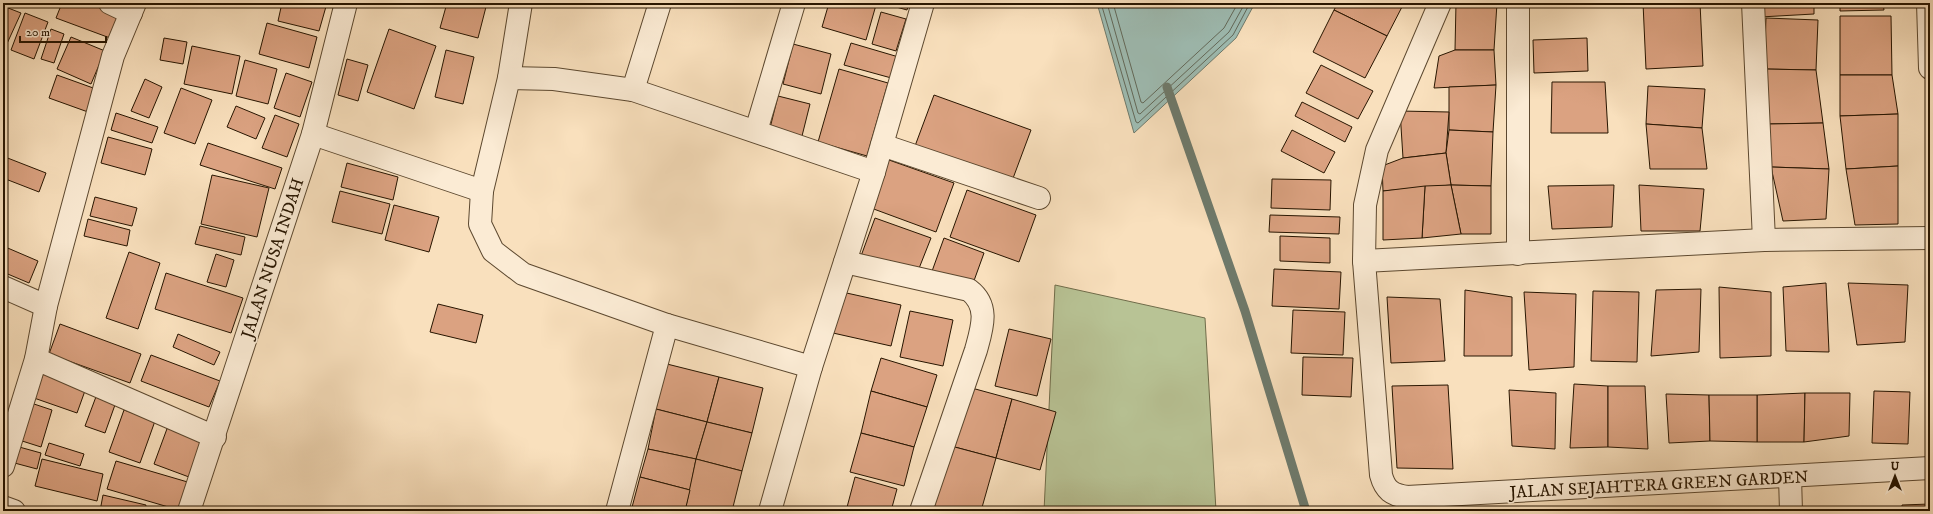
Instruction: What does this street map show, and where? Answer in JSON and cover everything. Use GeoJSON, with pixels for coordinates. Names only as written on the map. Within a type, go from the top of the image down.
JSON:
{"type":"FeatureCollection","features":[{"type":"Feature","properties":{"kind":"street"},"geometry":{"type":"LineString","coordinates":[[3,466],[36,359],[46,306],[113,56],[133,8],[110,3]]}},
{"type":"Feature","properties":{"kind":"street","name":"JALAN NUSA INDAH"},"geometry":{"type":"LineString","coordinates":[[189,511],[215,437],[313,134],[346,3]]}},
{"type":"Feature","properties":{"kind":"street"},"geometry":{"type":"LineString","coordinates":[[521,3],[509,78],[482,191],[480,224],[493,251],[523,274],[668,325],[811,367]]}},
{"type":"Feature","properties":{"kind":"street"},"geometry":{"type":"LineString","coordinates":[[633,90],[660,3]]}},
{"type":"Feature","properties":{"kind":"street"},"geometry":{"type":"LineString","coordinates":[[756,131],[794,3]]}},
{"type":"Feature","properties":{"kind":"street"},"geometry":{"type":"LineString","coordinates":[[770,511],[811,367],[874,172],[923,3]]}},
{"type":"Feature","properties":{"kind":"street"},"geometry":{"type":"LineString","coordinates":[[1440,3],[1377,150],[1365,205],[1364,261],[1764,240],[1930,238]]}},
{"type":"Feature","properties":{"kind":"street"},"geometry":{"type":"LineString","coordinates":[[1518,3],[1518,254]]}},
{"type":"Feature","properties":{"kind":"street"},"geometry":{"type":"LineString","coordinates":[[1753,3],[1764,240]]}},
{"type":"Feature","properties":{"kind":"street"},"geometry":{"type":"LineString","coordinates":[[1928,3],[1930,68]]}},
{"type":"Feature","properties":{"kind":"street"},"geometry":{"type":"LineString","coordinates":[[509,78],[554,79],[633,90],[874,172]]}},
{"type":"Feature","properties":{"kind":"street"},"geometry":{"type":"LineString","coordinates":[[313,134],[482,191]]}},
{"type":"Feature","properties":{"kind":"street"},"geometry":{"type":"LineString","coordinates":[[882,145],[1039,198]]}},
{"type":"Feature","properties":{"kind":"street","name":"JALAN SEJAHTERA GREEN GARDEN"},"geometry":{"type":"LineString","coordinates":[[1364,261],[1380,475],[1383,484],[1395,495],[1407,497],[1930,468]]}},
{"type":"Feature","properties":{"kind":"street"},"geometry":{"type":"LineString","coordinates":[[845,262],[969,290],[976,296],[983,309],[982,328],[976,350],[921,511]]}},
{"type":"Feature","properties":{"kind":"street"},"geometry":{"type":"LineString","coordinates":[[3,287],[46,306]]}},
{"type":"Feature","properties":{"kind":"street"},"geometry":{"type":"LineString","coordinates":[[617,511],[668,325]]}},
{"type":"Feature","properties":{"kind":"street"},"geometry":{"type":"LineString","coordinates":[[36,359],[215,437]]}},
{"type":"Feature","properties":{"kind":"street"},"geometry":{"type":"LineString","coordinates":[[1790,476],[1791,511]]}},
{"type":"Feature","properties":{"kind":"street"},"geometry":{"type":"LineString","coordinates":[[3,507],[14,511]]}},
{"type":"Feature","properties":{"kind":"green space"},"geometry":{"type":"Polygon","coordinates":[[[1055,285],[1205,318],[1216,511],[1044,511],[1055,285]]]}},
{"type":"Feature","properties":{"kind":"water"},"geometry":{"type":"Polygon","coordinates":[[[1097,3],[1255,3],[1236,38],[1134,133],[1097,3]]]}},
{"type":"Feature","properties":{"kind":"building"},"geometry":{"type":"Polygon","coordinates":[[[62,3],[90,3],[119,13],[110,38],[56,18],[62,3]]]}},
{"type":"Feature","properties":{"kind":"building"},"geometry":{"type":"Polygon","coordinates":[[[223,3],[235,3],[235,6],[223,3]]]}},
{"type":"Feature","properties":{"kind":"building"},"geometry":{"type":"Polygon","coordinates":[[[282,3],[327,3],[319,31],[278,21],[282,3]]]}},
{"type":"Feature","properties":{"kind":"building"},"geometry":{"type":"Polygon","coordinates":[[[447,3],[487,3],[478,38],[440,28],[447,3]]]}},
{"type":"Feature","properties":{"kind":"building"},"geometry":{"type":"Polygon","coordinates":[[[829,3],[868,3],[876,5],[866,40],[822,27],[829,3]]]}},
{"type":"Feature","properties":{"kind":"building"},"geometry":{"type":"Polygon","coordinates":[[[882,3],[909,3],[907,10],[882,3]]]}},
{"type":"Feature","properties":{"kind":"building"},"geometry":{"type":"Polygon","coordinates":[[[1338,3],[1404,3],[1387,36],[1334,10],[1338,3]]]}},
{"type":"Feature","properties":{"kind":"building"},"geometry":{"type":"Polygon","coordinates":[[[1456,3],[1497,3],[1494,50],[1455,50],[1456,3]]]}},
{"type":"Feature","properties":{"kind":"building"},"geometry":{"type":"Polygon","coordinates":[[[1643,3],[1700,3],[1703,66],[1646,69],[1643,3]]]}},
{"type":"Feature","properties":{"kind":"building"},"geometry":{"type":"Polygon","coordinates":[[[1759,3],[1814,3],[1814,14],[1760,17],[1759,3]]]}},
{"type":"Feature","properties":{"kind":"building"},"geometry":{"type":"Polygon","coordinates":[[[1840,3],[1883,3],[1884,10],[1840,11],[1840,3]]]}},
{"type":"Feature","properties":{"kind":"building"},"geometry":{"type":"Polygon","coordinates":[[[3,6],[21,13],[5,48],[3,47],[3,6]]]}},
{"type":"Feature","properties":{"kind":"building"},"geometry":{"type":"Polygon","coordinates":[[[1334,10],[1387,36],[1365,78],[1313,52],[1334,10]]]}},
{"type":"Feature","properties":{"kind":"building"},"geometry":{"type":"Polygon","coordinates":[[[881,12],[906,19],[896,51],[872,44],[881,12]]]}},
{"type":"Feature","properties":{"kind":"building"},"geometry":{"type":"Polygon","coordinates":[[[25,13],[48,22],[34,59],[11,50],[25,13]]]}},
{"type":"Feature","properties":{"kind":"building"},"geometry":{"type":"Polygon","coordinates":[[[1840,16],[1891,16],[1892,75],[1840,75],[1840,16]]]}},
{"type":"Feature","properties":{"kind":"building"},"geometry":{"type":"Polygon","coordinates":[[[1766,18],[1818,20],[1816,70],[1764,69],[1766,18]]]}},
{"type":"Feature","properties":{"kind":"building"},"geometry":{"type":"Polygon","coordinates":[[[267,23],[317,37],[309,68],[259,54],[267,23]]]}},
{"type":"Feature","properties":{"kind":"building"},"geometry":{"type":"Polygon","coordinates":[[[51,29],[64,34],[54,63],[41,59],[51,29]]]}},
{"type":"Feature","properties":{"kind":"building"},"geometry":{"type":"Polygon","coordinates":[[[389,29],[436,46],[414,109],[367,92],[389,29]]]}},
{"type":"Feature","properties":{"kind":"building"},"geometry":{"type":"Polygon","coordinates":[[[71,37],[105,51],[91,84],[57,69],[71,37]]]}},
{"type":"Feature","properties":{"kind":"building"},"geometry":{"type":"Polygon","coordinates":[[[164,38],[187,42],[183,64],[160,60],[164,38]]]}},
{"type":"Feature","properties":{"kind":"building"},"geometry":{"type":"Polygon","coordinates":[[[1587,38],[1588,71],[1534,73],[1533,40],[1587,38]]]}},
{"type":"Feature","properties":{"kind":"building"},"geometry":{"type":"Polygon","coordinates":[[[851,43],[902,58],[895,79],[844,65],[851,43]]]}},
{"type":"Feature","properties":{"kind":"building"},"geometry":{"type":"Polygon","coordinates":[[[793,44],[831,54],[821,94],[783,84],[793,44]]]}},
{"type":"Feature","properties":{"kind":"building"},"geometry":{"type":"Polygon","coordinates":[[[192,46],[240,56],[232,94],[184,84],[192,46]]]}},
{"type":"Feature","properties":{"kind":"building"},"geometry":{"type":"Polygon","coordinates":[[[446,50],[474,57],[463,104],[435,97],[446,50]]]}},
{"type":"Feature","properties":{"kind":"building"},"geometry":{"type":"Polygon","coordinates":[[[1455,50],[1494,50],[1496,85],[1434,88],[1439,56],[1455,50]]]}},
{"type":"Feature","properties":{"kind":"building"},"geometry":{"type":"Polygon","coordinates":[[[347,59],[368,65],[358,101],[338,95],[347,59]]]}},
{"type":"Feature","properties":{"kind":"building"},"geometry":{"type":"Polygon","coordinates":[[[245,60],[277,69],[268,104],[236,96],[245,60]]]}},
{"type":"Feature","properties":{"kind":"building"},"geometry":{"type":"Polygon","coordinates":[[[1321,65],[1373,91],[1358,119],[1306,93],[1321,65]]]}},
{"type":"Feature","properties":{"kind":"building"},"geometry":{"type":"Polygon","coordinates":[[[839,69],[888,83],[867,156],[818,142],[839,69]]]}},
{"type":"Feature","properties":{"kind":"building"},"geometry":{"type":"Polygon","coordinates":[[[1764,69],[1816,70],[1823,123],[1769,124],[1764,69]]]}},
{"type":"Feature","properties":{"kind":"building"},"geometry":{"type":"Polygon","coordinates":[[[286,73],[312,82],[300,117],[274,108],[286,73]]]}},
{"type":"Feature","properties":{"kind":"building"},"geometry":{"type":"Polygon","coordinates":[[[57,75],[96,89],[88,112],[49,98],[57,75]]]}},
{"type":"Feature","properties":{"kind":"building"},"geometry":{"type":"Polygon","coordinates":[[[1840,75],[1892,75],[1898,114],[1840,116],[1840,75]]]}},
{"type":"Feature","properties":{"kind":"building"},"geometry":{"type":"Polygon","coordinates":[[[145,79],[162,87],[149,118],[131,111],[145,79]]]}},
{"type":"Feature","properties":{"kind":"building"},"geometry":{"type":"Polygon","coordinates":[[[1552,82],[1605,82],[1608,133],[1551,133],[1552,82]]]}},
{"type":"Feature","properties":{"kind":"building"},"geometry":{"type":"Polygon","coordinates":[[[1496,85],[1493,132],[1449,130],[1449,87],[1496,85]]]}},
{"type":"Feature","properties":{"kind":"building"},"geometry":{"type":"Polygon","coordinates":[[[1648,86],[1705,89],[1702,128],[1646,124],[1648,86]]]}},
{"type":"Feature","properties":{"kind":"building"},"geometry":{"type":"Polygon","coordinates":[[[181,88],[212,100],[195,144],[164,133],[181,88]]]}},
{"type":"Feature","properties":{"kind":"building"},"geometry":{"type":"Polygon","coordinates":[[[934,95],[1031,130],[1012,181],[915,146],[934,95]]]}},
{"type":"Feature","properties":{"kind":"building"},"geometry":{"type":"Polygon","coordinates":[[[778,96],[810,104],[802,136],[770,128],[778,96]]]}},
{"type":"Feature","properties":{"kind":"building"},"geometry":{"type":"Polygon","coordinates":[[[1302,102],[1352,127],[1345,142],[1295,116],[1302,102]]]}},
{"type":"Feature","properties":{"kind":"building"},"geometry":{"type":"Polygon","coordinates":[[[236,106],[265,118],[256,139],[227,127],[236,106]]]}},
{"type":"Feature","properties":{"kind":"building"},"geometry":{"type":"Polygon","coordinates":[[[1400,111],[1449,112],[1446,153],[1403,158],[1400,111]]]}},
{"type":"Feature","properties":{"kind":"building"},"geometry":{"type":"Polygon","coordinates":[[[116,113],[158,127],[152,143],[111,130],[116,113]]]}},
{"type":"Feature","properties":{"kind":"building"},"geometry":{"type":"Polygon","coordinates":[[[1898,114],[1898,166],[1846,169],[1840,116],[1898,114]]]}},
{"type":"Feature","properties":{"kind":"building"},"geometry":{"type":"Polygon","coordinates":[[[275,115],[299,124],[287,157],[262,148],[275,115]]]}},
{"type":"Feature","properties":{"kind":"building"},"geometry":{"type":"Polygon","coordinates":[[[1823,123],[1829,169],[1771,167],[1769,124],[1823,123]]]}},
{"type":"Feature","properties":{"kind":"building"},"geometry":{"type":"Polygon","coordinates":[[[1646,124],[1702,128],[1707,169],[1650,169],[1646,124]]]}},
{"type":"Feature","properties":{"kind":"building"},"geometry":{"type":"Polygon","coordinates":[[[1292,130],[1335,152],[1324,173],[1281,151],[1292,130]]]}},
{"type":"Feature","properties":{"kind":"building"},"geometry":{"type":"Polygon","coordinates":[[[1449,130],[1493,132],[1491,186],[1451,185],[1446,153],[1449,130]]]}},
{"type":"Feature","properties":{"kind":"building"},"geometry":{"type":"Polygon","coordinates":[[[108,137],[152,149],[145,175],[101,163],[108,137]]]}},
{"type":"Feature","properties":{"kind":"building"},"geometry":{"type":"Polygon","coordinates":[[[208,143],[282,168],[275,189],[200,165],[208,143]]]}},
{"type":"Feature","properties":{"kind":"building"},"geometry":{"type":"Polygon","coordinates":[[[1446,153],[1451,185],[1383,191],[1382,166],[1403,158],[1446,153]]]}},
{"type":"Feature","properties":{"kind":"building"},"geometry":{"type":"Polygon","coordinates":[[[5,157],[46,173],[39,192],[3,178],[3,162],[5,157]]]}},
{"type":"Feature","properties":{"kind":"building"},"geometry":{"type":"Polygon","coordinates":[[[889,160],[954,183],[936,232],[871,208],[889,160]]]}},
{"type":"Feature","properties":{"kind":"building"},"geometry":{"type":"Polygon","coordinates":[[[347,163],[398,177],[393,200],[341,187],[347,163]]]}},
{"type":"Feature","properties":{"kind":"building"},"geometry":{"type":"Polygon","coordinates":[[[1898,166],[1898,224],[1855,225],[1846,169],[1898,166]]]}},
{"type":"Feature","properties":{"kind":"building"},"geometry":{"type":"Polygon","coordinates":[[[1771,167],[1829,169],[1826,219],[1783,221],[1771,167]]]}},
{"type":"Feature","properties":{"kind":"building"},"geometry":{"type":"Polygon","coordinates":[[[212,175],[269,188],[257,237],[201,224],[212,175]]]}},
{"type":"Feature","properties":{"kind":"building"},"geometry":{"type":"Polygon","coordinates":[[[1272,179],[1331,180],[1330,210],[1271,208],[1272,179]]]}},
{"type":"Feature","properties":{"kind":"building"},"geometry":{"type":"Polygon","coordinates":[[[1451,185],[1491,186],[1491,234],[1461,234],[1451,185]]]}},
{"type":"Feature","properties":{"kind":"building"},"geometry":{"type":"Polygon","coordinates":[[[1451,185],[1461,234],[1422,238],[1425,186],[1451,185]]]}},
{"type":"Feature","properties":{"kind":"building"},"geometry":{"type":"Polygon","coordinates":[[[1614,185],[1612,227],[1552,229],[1548,186],[1614,185]]]}},
{"type":"Feature","properties":{"kind":"building"},"geometry":{"type":"Polygon","coordinates":[[[1639,185],[1704,189],[1700,231],[1641,231],[1639,185]]]}},
{"type":"Feature","properties":{"kind":"building"},"geometry":{"type":"Polygon","coordinates":[[[1425,186],[1422,238],[1383,240],[1383,191],[1425,186]]]}},
{"type":"Feature","properties":{"kind":"building"},"geometry":{"type":"Polygon","coordinates":[[[967,190],[1036,215],[1019,262],[950,237],[967,190]]]}},
{"type":"Feature","properties":{"kind":"building"},"geometry":{"type":"Polygon","coordinates":[[[340,191],[390,204],[382,234],[332,222],[340,191]]]}},
{"type":"Feature","properties":{"kind":"building"},"geometry":{"type":"Polygon","coordinates":[[[95,197],[137,208],[132,226],[90,216],[95,197]]]}},
{"type":"Feature","properties":{"kind":"building"},"geometry":{"type":"Polygon","coordinates":[[[394,205],[439,217],[429,252],[385,240],[394,205]]]}},
{"type":"Feature","properties":{"kind":"building"},"geometry":{"type":"Polygon","coordinates":[[[1270,215],[1340,217],[1339,234],[1269,232],[1270,215]]]}},
{"type":"Feature","properties":{"kind":"building"},"geometry":{"type":"Polygon","coordinates":[[[875,218],[931,238],[916,276],[861,256],[875,218]]]}},
{"type":"Feature","properties":{"kind":"building"},"geometry":{"type":"Polygon","coordinates":[[[88,219],[130,230],[127,246],[84,236],[88,219]]]}},
{"type":"Feature","properties":{"kind":"building"},"geometry":{"type":"Polygon","coordinates":[[[200,226],[245,237],[241,255],[195,244],[200,226]]]}},
{"type":"Feature","properties":{"kind":"building"},"geometry":{"type":"Polygon","coordinates":[[[1280,236],[1330,238],[1330,263],[1280,261],[1280,236]]]}},
{"type":"Feature","properties":{"kind":"building"},"geometry":{"type":"Polygon","coordinates":[[[944,238],[984,253],[971,289],[931,274],[944,238]]]}},
{"type":"Feature","properties":{"kind":"building"},"geometry":{"type":"Polygon","coordinates":[[[3,246],[38,261],[29,283],[3,272],[3,246]]]}},
{"type":"Feature","properties":{"kind":"building"},"geometry":{"type":"Polygon","coordinates":[[[129,252],[160,263],[138,329],[106,318],[129,252]]]}},
{"type":"Feature","properties":{"kind":"building"},"geometry":{"type":"Polygon","coordinates":[[[216,254],[234,260],[226,287],[207,282],[216,254]]]}},
{"type":"Feature","properties":{"kind":"building"},"geometry":{"type":"Polygon","coordinates":[[[1274,269],[1341,272],[1339,309],[1272,306],[1274,269]]]}},
{"type":"Feature","properties":{"kind":"building"},"geometry":{"type":"Polygon","coordinates":[[[166,273],[243,298],[231,333],[155,309],[166,273]]]}},
{"type":"Feature","properties":{"kind":"building"},"geometry":{"type":"Polygon","coordinates":[[[1826,283],[1829,352],[1786,351],[1783,287],[1826,283]]]}},
{"type":"Feature","properties":{"kind":"building"},"geometry":{"type":"Polygon","coordinates":[[[1848,283],[1908,285],[1905,342],[1857,345],[1848,283]]]}},
{"type":"Feature","properties":{"kind":"building"},"geometry":{"type":"Polygon","coordinates":[[[1719,287],[1771,292],[1771,356],[1720,358],[1719,287]]]}},
{"type":"Feature","properties":{"kind":"building"},"geometry":{"type":"Polygon","coordinates":[[[1701,289],[1699,352],[1651,356],[1656,290],[1701,289]]]}},
{"type":"Feature","properties":{"kind":"building"},"geometry":{"type":"Polygon","coordinates":[[[1465,290],[1512,297],[1512,356],[1464,356],[1465,290]]]}},
{"type":"Feature","properties":{"kind":"building"},"geometry":{"type":"Polygon","coordinates":[[[1593,291],[1639,292],[1637,362],[1591,361],[1593,291]]]}},
{"type":"Feature","properties":{"kind":"building"},"geometry":{"type":"Polygon","coordinates":[[[842,292],[901,305],[891,346],[833,333],[842,292]]]}},
{"type":"Feature","properties":{"kind":"building"},"geometry":{"type":"Polygon","coordinates":[[[1524,292],[1576,294],[1574,367],[1529,370],[1524,292]]]}},
{"type":"Feature","properties":{"kind":"building"},"geometry":{"type":"Polygon","coordinates":[[[1387,297],[1440,299],[1445,361],[1391,363],[1387,297]]]}},
{"type":"Feature","properties":{"kind":"building"},"geometry":{"type":"Polygon","coordinates":[[[438,304],[483,315],[476,343],[430,332],[438,304]]]}},
{"type":"Feature","properties":{"kind":"building"},"geometry":{"type":"Polygon","coordinates":[[[1293,310],[1345,312],[1343,355],[1291,353],[1293,310]]]}},
{"type":"Feature","properties":{"kind":"building"},"geometry":{"type":"Polygon","coordinates":[[[910,311],[953,320],[943,366],[900,357],[910,311]]]}},
{"type":"Feature","properties":{"kind":"building"},"geometry":{"type":"Polygon","coordinates":[[[60,324],[141,354],[130,383],[49,354],[60,324]]]}},
{"type":"Feature","properties":{"kind":"building"},"geometry":{"type":"Polygon","coordinates":[[[1009,329],[1051,339],[1037,396],[995,386],[1009,329]]]}},
{"type":"Feature","properties":{"kind":"building"},"geometry":{"type":"Polygon","coordinates":[[[178,334],[220,352],[214,365],[173,347],[178,334]]]}},
{"type":"Feature","properties":{"kind":"building"},"geometry":{"type":"Polygon","coordinates":[[[151,355],[220,381],[209,407],[141,381],[151,355]]]}},
{"type":"Feature","properties":{"kind":"building"},"geometry":{"type":"Polygon","coordinates":[[[1303,357],[1353,358],[1351,397],[1302,395],[1303,357]]]}},
{"type":"Feature","properties":{"kind":"building"},"geometry":{"type":"Polygon","coordinates":[[[881,358],[937,375],[927,407],[871,391],[881,358]]]}},
{"type":"Feature","properties":{"kind":"building"},"geometry":{"type":"Polygon","coordinates":[[[667,364],[719,377],[707,422],[656,409],[667,364]]]}},
{"type":"Feature","properties":{"kind":"building"},"geometry":{"type":"Polygon","coordinates":[[[44,372],[86,388],[77,413],[34,398],[44,372]]]}},
{"type":"Feature","properties":{"kind":"building"},"geometry":{"type":"Polygon","coordinates":[[[719,377],[763,388],[752,433],[707,422],[719,377]]]}},
{"type":"Feature","properties":{"kind":"building"},"geometry":{"type":"Polygon","coordinates":[[[1574,384],[1608,386],[1608,447],[1570,448],[1574,384]]]}},
{"type":"Feature","properties":{"kind":"building"},"geometry":{"type":"Polygon","coordinates":[[[1448,385],[1453,469],[1397,468],[1392,386],[1448,385]]]}},
{"type":"Feature","properties":{"kind":"building"},"geometry":{"type":"Polygon","coordinates":[[[1608,386],[1645,386],[1648,449],[1608,447],[1608,386]]]}},
{"type":"Feature","properties":{"kind":"building"},"geometry":{"type":"Polygon","coordinates":[[[968,387],[1012,399],[996,458],[951,446],[968,387]]]}},
{"type":"Feature","properties":{"kind":"building"},"geometry":{"type":"Polygon","coordinates":[[[1509,390],[1556,393],[1555,449],[1512,446],[1509,390]]]}},
{"type":"Feature","properties":{"kind":"building"},"geometry":{"type":"Polygon","coordinates":[[[871,391],[927,407],[914,447],[861,433],[871,391]]]}},
{"type":"Feature","properties":{"kind":"building"},"geometry":{"type":"Polygon","coordinates":[[[1874,391],[1910,392],[1908,444],[1872,443],[1874,391]]]}},
{"type":"Feature","properties":{"kind":"building"},"geometry":{"type":"Polygon","coordinates":[[[1805,393],[1804,442],[1757,442],[1757,395],[1805,393]]]}},
{"type":"Feature","properties":{"kind":"building"},"geometry":{"type":"Polygon","coordinates":[[[1805,393],[1850,393],[1849,436],[1804,442],[1805,393]]]}},
{"type":"Feature","properties":{"kind":"building"},"geometry":{"type":"Polygon","coordinates":[[[97,394],[116,402],[105,433],[85,426],[97,394]]]}},
{"type":"Feature","properties":{"kind":"building"},"geometry":{"type":"Polygon","coordinates":[[[1666,394],[1709,395],[1710,441],[1669,443],[1666,394]]]}},
{"type":"Feature","properties":{"kind":"building"},"geometry":{"type":"Polygon","coordinates":[[[1709,395],[1757,395],[1757,442],[1710,441],[1709,395]]]}},
{"type":"Feature","properties":{"kind":"building"},"geometry":{"type":"Polygon","coordinates":[[[1012,399],[1056,412],[1040,470],[996,458],[1012,399]]]}},
{"type":"Feature","properties":{"kind":"building"},"geometry":{"type":"Polygon","coordinates":[[[31,403],[52,410],[41,447],[19,440],[31,403]]]}},
{"type":"Feature","properties":{"kind":"building"},"geometry":{"type":"Polygon","coordinates":[[[656,409],[707,422],[696,459],[648,449],[656,409]]]}},
{"type":"Feature","properties":{"kind":"building"},"geometry":{"type":"Polygon","coordinates":[[[124,410],[155,421],[140,463],[109,452],[124,410]]]}},
{"type":"Feature","properties":{"kind":"building"},"geometry":{"type":"Polygon","coordinates":[[[707,422],[752,433],[742,471],[696,459],[707,422]]]}},
{"type":"Feature","properties":{"kind":"building"},"geometry":{"type":"Polygon","coordinates":[[[168,426],[203,440],[189,477],[154,464],[168,426]]]}},
{"type":"Feature","properties":{"kind":"building"},"geometry":{"type":"Polygon","coordinates":[[[861,433],[914,447],[904,486],[850,472],[861,433]]]}},
{"type":"Feature","properties":{"kind":"building"},"geometry":{"type":"Polygon","coordinates":[[[49,443],[84,454],[80,466],[45,455],[49,443]]]}},
{"type":"Feature","properties":{"kind":"building"},"geometry":{"type":"Polygon","coordinates":[[[12,445],[41,453],[37,469],[7,461],[12,445]]]}},
{"type":"Feature","properties":{"kind":"building"},"geometry":{"type":"Polygon","coordinates":[[[951,446],[996,458],[981,511],[933,511],[951,446]]]}},
{"type":"Feature","properties":{"kind":"building"},"geometry":{"type":"Polygon","coordinates":[[[648,449],[696,459],[690,490],[640,477],[648,449]]]}},
{"type":"Feature","properties":{"kind":"building"},"geometry":{"type":"Polygon","coordinates":[[[42,459],[103,474],[97,501],[35,486],[42,459]]]}},
{"type":"Feature","properties":{"kind":"building"},"geometry":{"type":"Polygon","coordinates":[[[696,459],[742,471],[732,511],[685,511],[696,459]]]}},
{"type":"Feature","properties":{"kind":"building"},"geometry":{"type":"Polygon","coordinates":[[[116,461],[191,483],[182,511],[107,489],[116,461]]]}},
{"type":"Feature","properties":{"kind":"building"},"geometry":{"type":"Polygon","coordinates":[[[640,477],[690,490],[685,511],[631,511],[640,477]]]}},
{"type":"Feature","properties":{"kind":"building"},"geometry":{"type":"Polygon","coordinates":[[[855,477],[897,489],[891,511],[846,511],[855,477]]]}},
{"type":"Feature","properties":{"kind":"building"},"geometry":{"type":"Polygon","coordinates":[[[103,495],[146,505],[145,511],[100,511],[103,495]]]}},
{"type":"Feature","properties":{"kind":"building"},"geometry":{"type":"Polygon","coordinates":[[[1930,504],[1930,511],[1902,511],[1902,505],[1930,504]]]}},
{"type":"Feature","properties":{"kind":"building"},"geometry":{"type":"Polygon","coordinates":[[[1894,508],[1895,511],[1826,511],[1894,508]]]}},
{"type":"Feature","properties":{"kind":"waterway"},"geometry":{"type":"LineString","coordinates":[[1167,87],[1245,311],[1306,511]]}}]}
